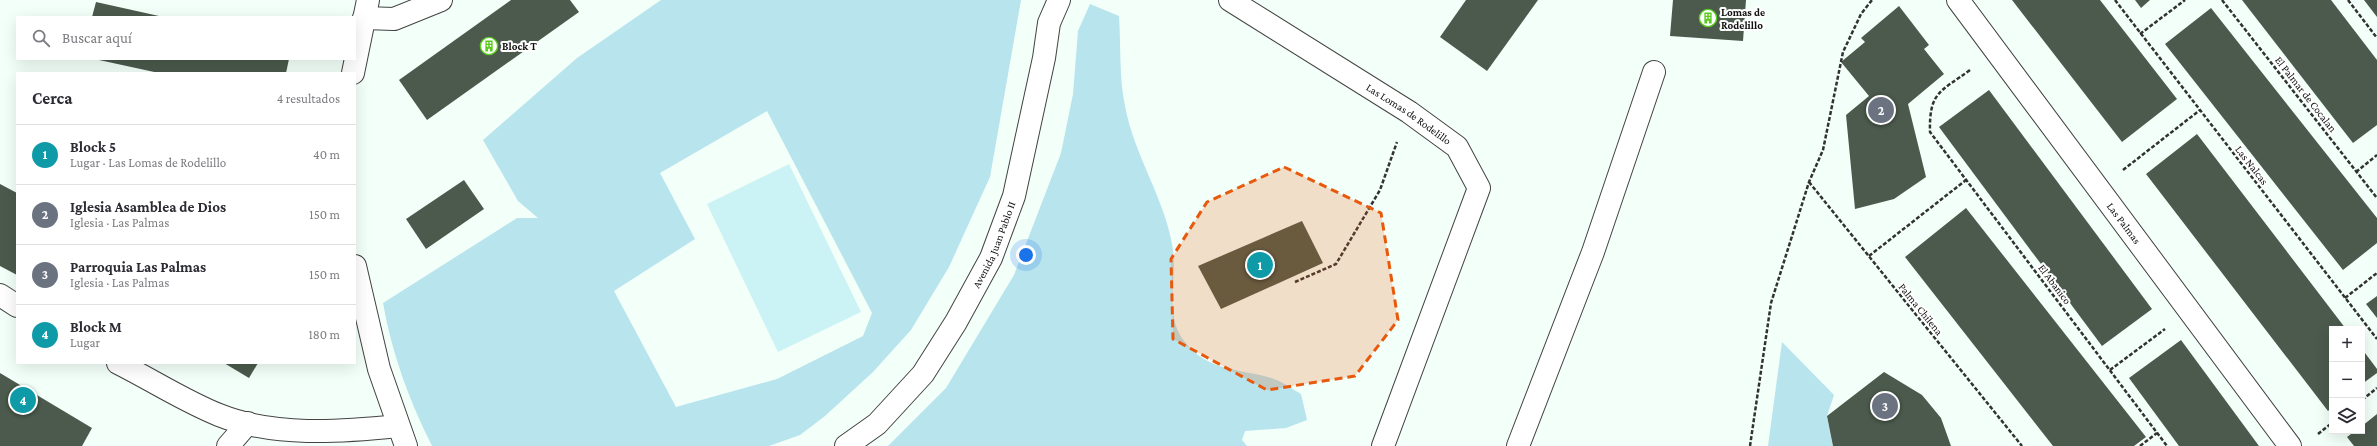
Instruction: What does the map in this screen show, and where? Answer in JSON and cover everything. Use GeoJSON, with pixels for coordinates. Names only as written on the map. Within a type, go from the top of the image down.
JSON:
{"type":"FeatureCollection","features":[{"type":"Feature","properties":{"kind":"street"},"geometry":{"type":"LineString","coordinates":[[356,58],[366,9],[394,19],[441,0]]}},
{"type":"Feature","properties":{"kind":"street","name":"Avenida Juan Pablo II"},"geometry":{"type":"LineString","coordinates":[[846,446],[877,424],[923,374],[956,322],[990,258],[1014,196],[1044,58],[1049,23],[1059,0]]}},
{"type":"Feature","properties":{"kind":"street","name":"Las Lomas de Rodelillo"},"geometry":{"type":"LineString","coordinates":[[1230,0],[1409,112],[1457,147],[1479,188],[1383,446]]}},
{"type":"Feature","properties":{"kind":"street","name":"Las Palmas"},"geometry":{"type":"LineString","coordinates":[[1958,0],[2290,446]]}},
{"type":"Feature","properties":{"kind":"street"},"geometry":{"type":"LineString","coordinates":[[353,72],[356,60]]}},
{"type":"Feature","properties":{"kind":"street"},"geometry":{"type":"LineString","coordinates":[[1518,446],[1593,252],[1654,72]]}},
{"type":"Feature","properties":{"kind":"street"},"geometry":{"type":"LineString","coordinates":[[356,270],[379,369],[406,446]]}},
{"type":"Feature","properties":{"kind":"street"},"geometry":{"type":"LineString","coordinates":[[0,294],[16,305]]}},
{"type":"Feature","properties":{"kind":"street"},"geometry":{"type":"LineString","coordinates":[[120,364],[193,403],[220,415],[248,423],[306,430],[398,426]]}},
{"type":"Feature","properties":{"kind":"street"},"geometry":{"type":"LineString","coordinates":[[228,446],[248,423]]}},
{"type":"Feature","properties":{"kind":"path"},"geometry":{"type":"LineString","coordinates":[[1750,446],[1771,303],[1809,182],[1823,150],[1843,52],[1861,14],[1872,0]]}},
{"type":"Feature","properties":{"kind":"path","name":"Las Nalcas"},"geometry":{"type":"LineString","coordinates":[[2115,0],[2377,339]]}},
{"type":"Feature","properties":{"kind":"path"},"geometry":{"type":"LineString","coordinates":[[2140,34],[2185,0]]}},
{"type":"Feature","properties":{"kind":"path","name":"El Palmar de Cocalan"},"geometry":{"type":"LineString","coordinates":[[2222,0],[2377,198]]}},
{"type":"Feature","properties":{"kind":"path"},"geometry":{"type":"LineString","coordinates":[[2348,0],[2377,38]]}},
{"type":"Feature","properties":{"kind":"path","name":"El Abanico"},"geometry":{"type":"LineString","coordinates":[[1995,51],[1938,94],[1930,111],[1930,132],[2167,446]]}},
{"type":"Feature","properties":{"kind":"path"},"geometry":{"type":"LineString","coordinates":[[2098,189],[2200,110]]}},
{"type":"Feature","properties":{"kind":"path"},"geometry":{"type":"LineString","coordinates":[[1295,282],[1336,264],[1380,190],[1392,152],[1409,112]]}},
{"type":"Feature","properties":{"kind":"path"},"geometry":{"type":"LineString","coordinates":[[2356,172],[2377,155]]}},
{"type":"Feature","properties":{"kind":"path"},"geometry":{"type":"LineString","coordinates":[[1868,256],[1966,180]]}},
{"type":"Feature","properties":{"kind":"path","name":"Palma Chilena"},"geometry":{"type":"LineString","coordinates":[[1809,182],[2022,446]]}},
{"type":"Feature","properties":{"kind":"path"},"geometry":{"type":"LineString","coordinates":[[2345,298],[2377,273]]}},
{"type":"Feature","properties":{"kind":"path"},"geometry":{"type":"LineString","coordinates":[[2110,370],[2189,311]]}},
{"type":"Feature","properties":{"kind":"path"},"geometry":{"type":"LineString","coordinates":[[2364,398],[2377,388]]}},
{"type":"Feature","properties":{"kind":"path"},"geometry":{"type":"LineString","coordinates":[[2140,446],[2157,433]]}},
{"type":"Feature","properties":{"kind":"highlighted area"},"geometry":{"type":"Polygon","coordinates":[[[1284,167],[1381,213],[1398,320],[1355,376],[1267,390],[1173,339],[1171,259],[1207,202],[1284,167]]]}},
{"type":"Feature","properties":{"kind":"shaded area"},"geometry":{"type":"Polygon","coordinates":[[[661,0],[1021,0],[990,177],[949,267],[911,330],[873,372],[825,416],[800,435],[769,446],[432,446],[416,411],[396,359],[383,303],[517,218],[538,218],[518,201],[483,140],[577,58],[661,0]],[[767,111],[660,173],[695,239],[614,291],[676,407],[777,379],[863,336],[872,313],[767,111]]]}},
{"type":"Feature","properties":{"kind":"shaded area"},"geometry":{"type":"Polygon","coordinates":[[[1090,4],[1119,16],[1121,73],[1125,106],[1135,143],[1164,213],[1169,232],[1174,261],[1172,297],[1174,320],[1178,331],[1184,341],[1204,359],[1226,368],[1274,379],[1301,394],[1307,420],[1286,428],[1245,431],[1242,440],[1247,446],[888,446],[946,388],[1014,275],[1061,153],[1073,94],[1078,31],[1090,4]]]}},
{"type":"Feature","properties":{"kind":"shaded area"},"geometry":{"type":"Polygon","coordinates":[[[789,164],[861,312],[778,352],[707,204],[789,164]]]}},
{"type":"Feature","properties":{"kind":"shaded area"},"geometry":{"type":"Polygon","coordinates":[[[1782,342],[1834,395],[1827,416],[1833,446],[1768,446],[1782,342]]]}},
{"type":"Feature","properties":{"kind":"building","name":"Block T"},"geometry":{"type":"Polygon","coordinates":[[[511,0],[570,0],[579,12],[427,120],[399,80],[511,0]]]}},
{"type":"Feature","properties":{"kind":"building"},"geometry":{"type":"Polygon","coordinates":[[[1466,0],[1538,0],[1487,71],[1440,37],[1466,0]]]}},
{"type":"Feature","properties":{"kind":"building","name":"Lomas de Rodelillo"},"geometry":{"type":"Polygon","coordinates":[[[1673,0],[1746,0],[1743,41],[1670,36],[1673,0]]]}},
{"type":"Feature","properties":{"kind":"building"},"geometry":{"type":"Polygon","coordinates":[[[2012,0],[2100,0],[2177,99],[2122,142],[2012,0]]]}},
{"type":"Feature","properties":{"kind":"building"},"geometry":{"type":"Polygon","coordinates":[[[2135,0],[2150,0],[2141,8],[2135,0]]]}},
{"type":"Feature","properties":{"kind":"building"},"geometry":{"type":"Polygon","coordinates":[[[2242,0],[2331,0],[2377,60],[2377,125],[2353,143],[2242,0]]]}},
{"type":"Feature","properties":{"kind":"building"},"geometry":{"type":"Polygon","coordinates":[[[2364,0],[2377,0],[2377,17],[2364,0]]]}},
{"type":"Feature","properties":{"kind":"building"},"geometry":{"type":"Polygon","coordinates":[[[96,2],[159,16],[92,16],[96,2]]]}},
{"type":"Feature","properties":{"kind":"building"},"geometry":{"type":"Polygon","coordinates":[[[1899,6],[1929,45],[1924,49],[1944,74],[1908,104],[1926,177],[1894,199],[1855,209],[1846,115],[1869,96],[1841,62],[1865,42],[1861,38],[1899,6]]]}},
{"type":"Feature","properties":{"kind":"building"},"geometry":{"type":"Polygon","coordinates":[[[2211,8],[2377,218],[2377,243],[2343,270],[2165,44],[2211,8]]]}},
{"type":"Feature","properties":{"kind":"building"},"geometry":{"type":"Polygon","coordinates":[[[99,60],[289,60],[286,72],[154,72],[99,60]]]}},
{"type":"Feature","properties":{"kind":"building"},"geometry":{"type":"Polygon","coordinates":[[[1989,90],[2152,309],[2102,346],[1939,127],[1989,90]]]}},
{"type":"Feature","properties":{"kind":"building"},"geometry":{"type":"Polygon","coordinates":[[[2197,134],[2344,326],[2329,326],[2328,411],[2146,174],[2197,134]]]}},
{"type":"Feature","properties":{"kind":"building"},"geometry":{"type":"Polygon","coordinates":[[[464,180],[484,209],[426,249],[406,219],[464,180]]]}},
{"type":"Feature","properties":{"kind":"building"},"geometry":{"type":"Polygon","coordinates":[[[0,184],[16,192],[16,274],[0,266],[0,184]]]}},
{"type":"Feature","properties":{"kind":"building"},"geometry":{"type":"Polygon","coordinates":[[[1966,208],[2146,437],[2134,446],[2053,446],[1905,257],[1966,208]]]}},
{"type":"Feature","properties":{"kind":"building"},"geometry":{"type":"Polygon","coordinates":[[[1302,221],[1323,263],[1221,309],[1198,266],[1302,221]]]}},
{"type":"Feature","properties":{"kind":"building"},"geometry":{"type":"Polygon","coordinates":[[[2377,296],[2377,318],[2366,304],[2377,296]]]}},
{"type":"Feature","properties":{"kind":"building"},"geometry":{"type":"Polygon","coordinates":[[[2181,340],[2259,446],[2179,446],[2129,378],[2181,340]]]}},
{"type":"Feature","properties":{"kind":"building"},"geometry":{"type":"Polygon","coordinates":[[[2365,353],[2377,369],[2377,373],[2365,382],[2365,353]]]}},
{"type":"Feature","properties":{"kind":"building"},"geometry":{"type":"Polygon","coordinates":[[[226,364],[257,364],[249,378],[226,364]]]}},
{"type":"Feature","properties":{"kind":"building"},"geometry":{"type":"Polygon","coordinates":[[[1884,372],[1922,395],[1941,418],[1951,446],[1833,446],[1827,416],[1884,372]]]}},
{"type":"Feature","properties":{"kind":"building"},"geometry":{"type":"Polygon","coordinates":[[[0,373],[92,428],[82,446],[0,446],[0,373]]]}},
{"type":"Feature","properties":{"kind":"building"},"geometry":{"type":"Polygon","coordinates":[[[2377,414],[2377,446],[2354,446],[2347,437],[2351,434],[2365,434],[2365,424],[2377,414]]]}},
{"type":"Feature","properties":{"kind":"place","name":"Lomas de Rodelillo"},"geometry":{"type":"Point","coordinates":[1708,18]}},
{"type":"Feature","properties":{"kind":"place","name":"Block T"},"geometry":{"type":"Point","coordinates":[489,46]}},
{"type":"Feature","properties":{"kind":"place","name":"Iglesia Asamblea de Dios"},"geometry":{"type":"Point","coordinates":[1881,110]}},
{"type":"Feature","properties":{"kind":"place","name":"Block 5"},"geometry":{"type":"Point","coordinates":[1260,265]}},
{"type":"Feature","properties":{"kind":"place","name":"Block M"},"geometry":{"type":"Point","coordinates":[23,400]}},
{"type":"Feature","properties":{"kind":"place","name":"Parroquia Las Palmas"},"geometry":{"type":"Point","coordinates":[1885,406]}}]}
